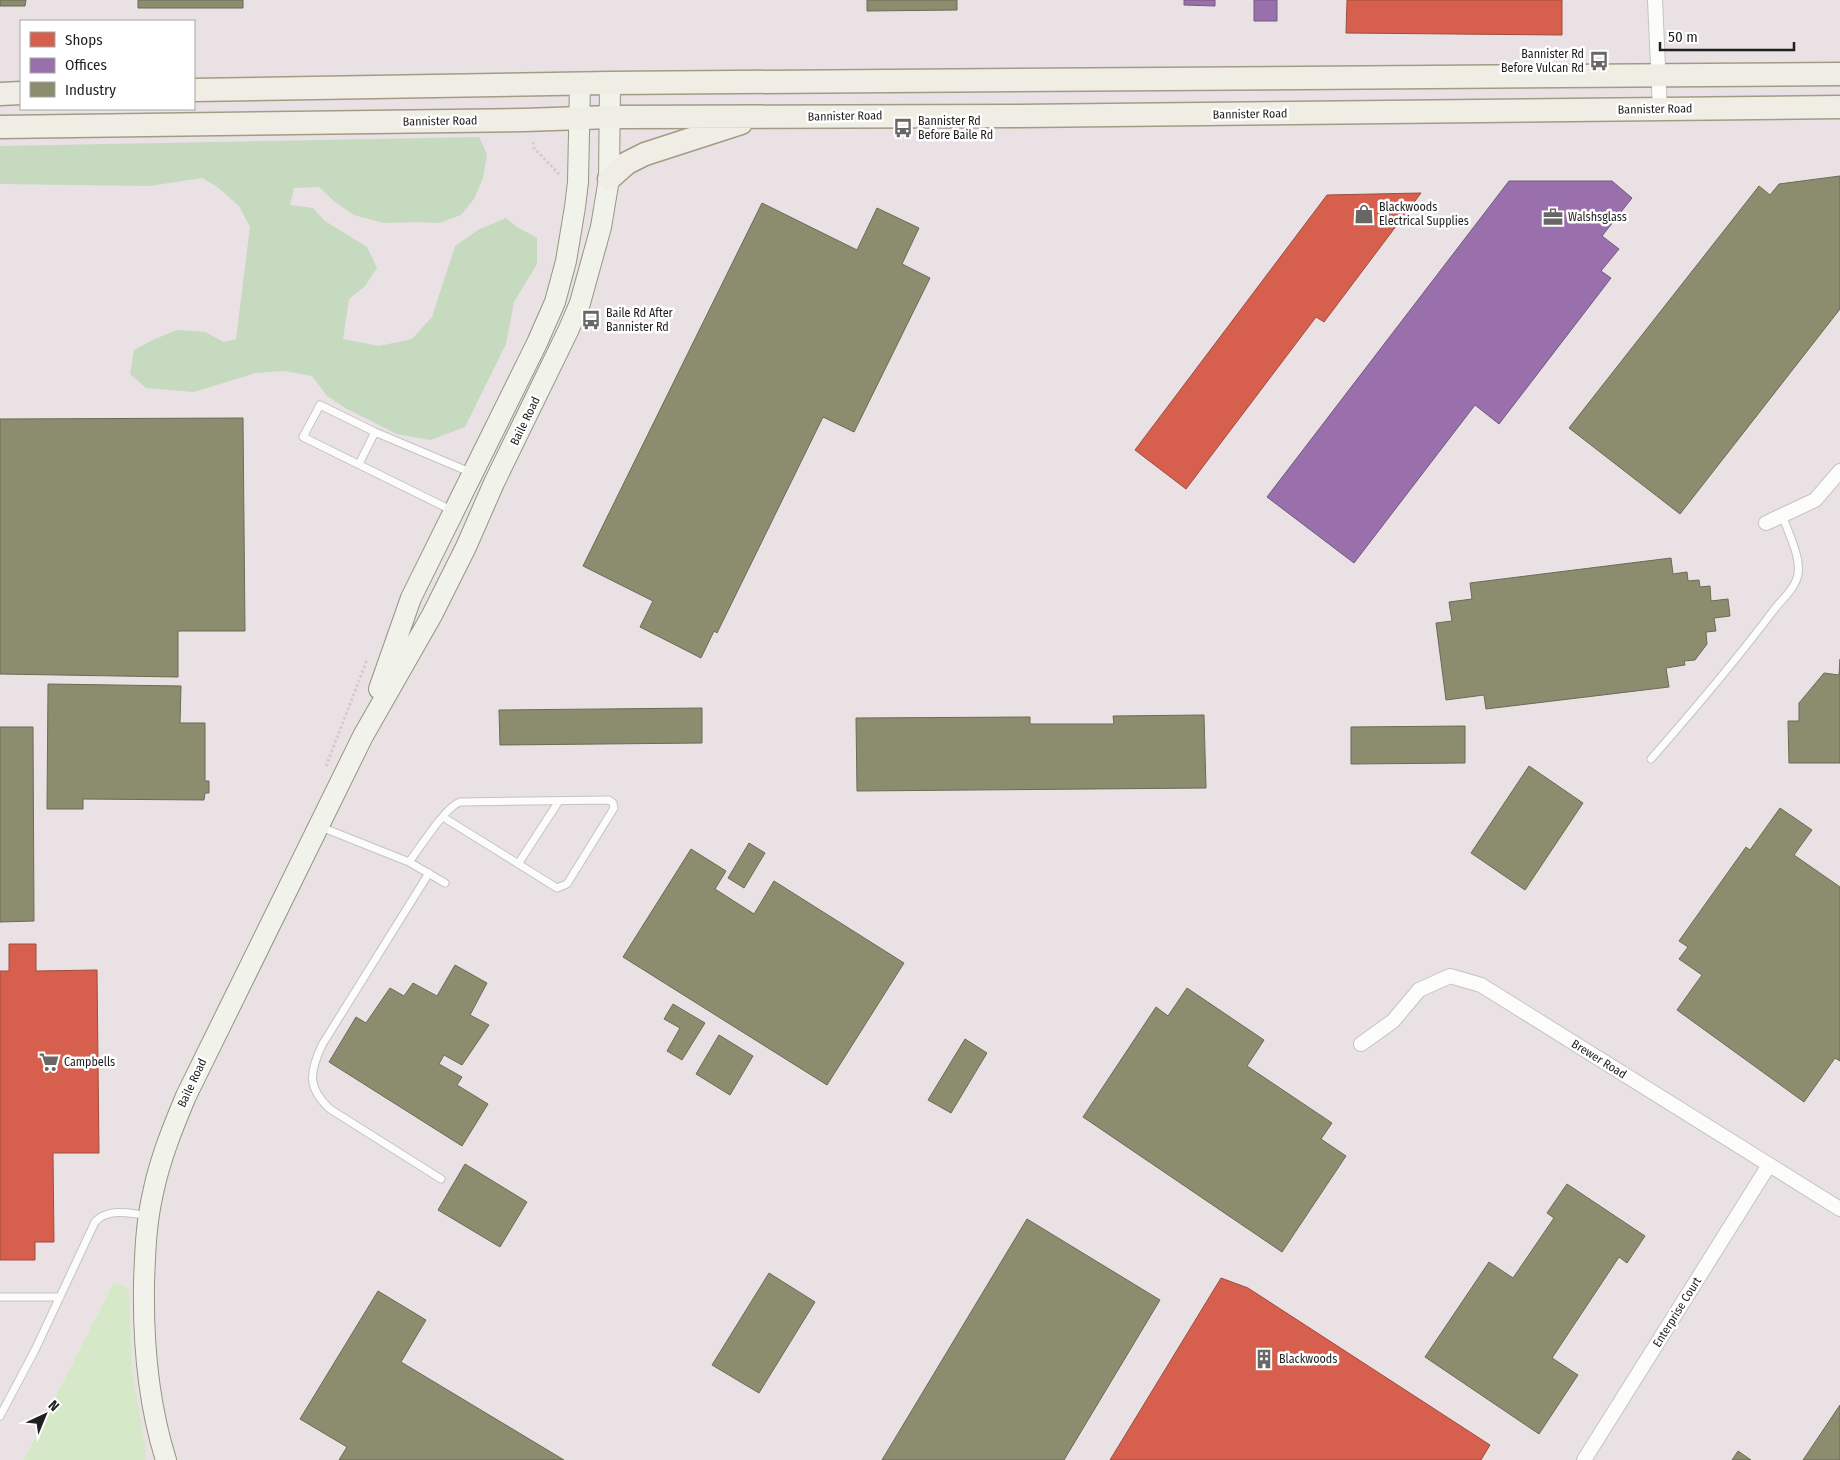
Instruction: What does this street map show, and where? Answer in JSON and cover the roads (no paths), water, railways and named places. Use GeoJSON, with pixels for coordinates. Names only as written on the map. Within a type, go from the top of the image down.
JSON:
{"type":"FeatureCollection","features":[{"type":"Feature","properties":{"kind":"main road"},"geometry":{"type":"LineString","coordinates":[[195,90],[580,83],[1840,74]]}},
{"type":"Feature","properties":{"kind":"main road"},"geometry":{"type":"LineString","coordinates":[[0,94],[20,93]]}},
{"type":"Feature","properties":{"kind":"main road","name":"Bannister Road"},"geometry":{"type":"LineString","coordinates":[[0,127],[611,117],[1660,110],[1840,107]]}},
{"type":"Feature","properties":{"kind":"main road"},"geometry":{"type":"LineString","coordinates":[[609,179],[627,163],[645,154],[761,117]]}},
{"type":"Feature","properties":{"kind":"street"},"geometry":{"type":"LineString","coordinates":[[1655,0],[1660,110]]}},
{"type":"Feature","properties":{"kind":"street","name":"Baile Road"},"geometry":{"type":"LineString","coordinates":[[363,736],[411,598],[537,343],[555,302],[566,261],[578,182],[580,83]]}},
{"type":"Feature","properties":{"kind":"street","name":"Baile Road"},"geometry":{"type":"LineString","coordinates":[[166,1460],[148,1382],[143,1322],[145,1242],[153,1193],[167,1142],[186,1096],[363,736],[432,615],[568,332],[580,303],[601,226],[609,179],[610,83]]}},
{"type":"Feature","properties":{"kind":"street"},"geometry":{"type":"LineString","coordinates":[[1766,523],[1815,500],[1840,471]]}},
{"type":"Feature","properties":{"kind":"street"},"geometry":{"type":"LineString","coordinates":[[472,474],[494,484]]}},
{"type":"Feature","properties":{"kind":"street"},"geometry":{"type":"LineString","coordinates":[[453,511],[476,521]]}},
{"type":"Feature","properties":{"kind":"street","name":"Brewer Road"},"geometry":{"type":"LineString","coordinates":[[1361,1044],[1393,1021],[1419,990],[1450,976],[1481,985],[1840,1209]]}},
{"type":"Feature","properties":{"kind":"street","name":"Enterprise Court"},"geometry":{"type":"LineString","coordinates":[[1584,1460],[1769,1165]]}},
{"type":"Feature","properties":{"kind":"lane"},"geometry":{"type":"LineString","coordinates":[[453,511],[304,437],[320,405],[375,432],[472,474]]}},
{"type":"Feature","properties":{"kind":"lane"},"geometry":{"type":"LineString","coordinates":[[359,464],[375,432]]}},
{"type":"Feature","properties":{"kind":"lane"},"geometry":{"type":"LineString","coordinates":[[1651,759],[1737,659],[1793,587],[1798,575],[1798,562],[1782,515]]}},
{"type":"Feature","properties":{"kind":"lane"},"geometry":{"type":"LineString","coordinates":[[409,862],[443,817],[460,802],[609,800],[613,803],[614,808],[567,884],[557,888],[443,817]]}},
{"type":"Feature","properties":{"kind":"lane"},"geometry":{"type":"LineString","coordinates":[[518,864],[559,801]]}},
{"type":"Feature","properties":{"kind":"lane"},"geometry":{"type":"LineString","coordinates":[[319,826],[409,862],[445,883]]}},
{"type":"Feature","properties":{"kind":"lane"},"geometry":{"type":"LineString","coordinates":[[429,873],[322,1045],[314,1062],[311,1076],[316,1091],[330,1109],[441,1179]]}},
{"type":"Feature","properties":{"kind":"lane"},"geometry":{"type":"LineString","coordinates":[[0,1416],[35,1350],[95,1222],[101,1216],[111,1212],[150,1216]]}},
{"type":"Feature","properties":{"kind":"lane"},"geometry":{"type":"LineString","coordinates":[[0,1298],[60,1297]]}},
{"type":"Feature","properties":{"kind":"place","name":"Bannister Rd Before Vulcan Rd"},"geometry":{"type":"Point","coordinates":[1599,61]}},
{"type":"Feature","properties":{"kind":"place","name":"Bannister Rd Before Baile Rd"},"geometry":{"type":"Point","coordinates":[903,128]}},
{"type":"Feature","properties":{"kind":"place","name":"Blackwoods Electrical Supplies"},"geometry":{"type":"Point","coordinates":[1364,214]}},
{"type":"Feature","properties":{"kind":"place","name":"Walshsglass"},"geometry":{"type":"Point","coordinates":[1553,217]}},
{"type":"Feature","properties":{"kind":"place","name":"Baile Rd After Bannister Rd"},"geometry":{"type":"Point","coordinates":[591,320]}},
{"type":"Feature","properties":{"kind":"place","name":"Campbells"},"geometry":{"type":"Point","coordinates":[49,1062]}},
{"type":"Feature","properties":{"kind":"place","name":"Blackwoods"},"geometry":{"type":"Point","coordinates":[1264,1359]}}]}
